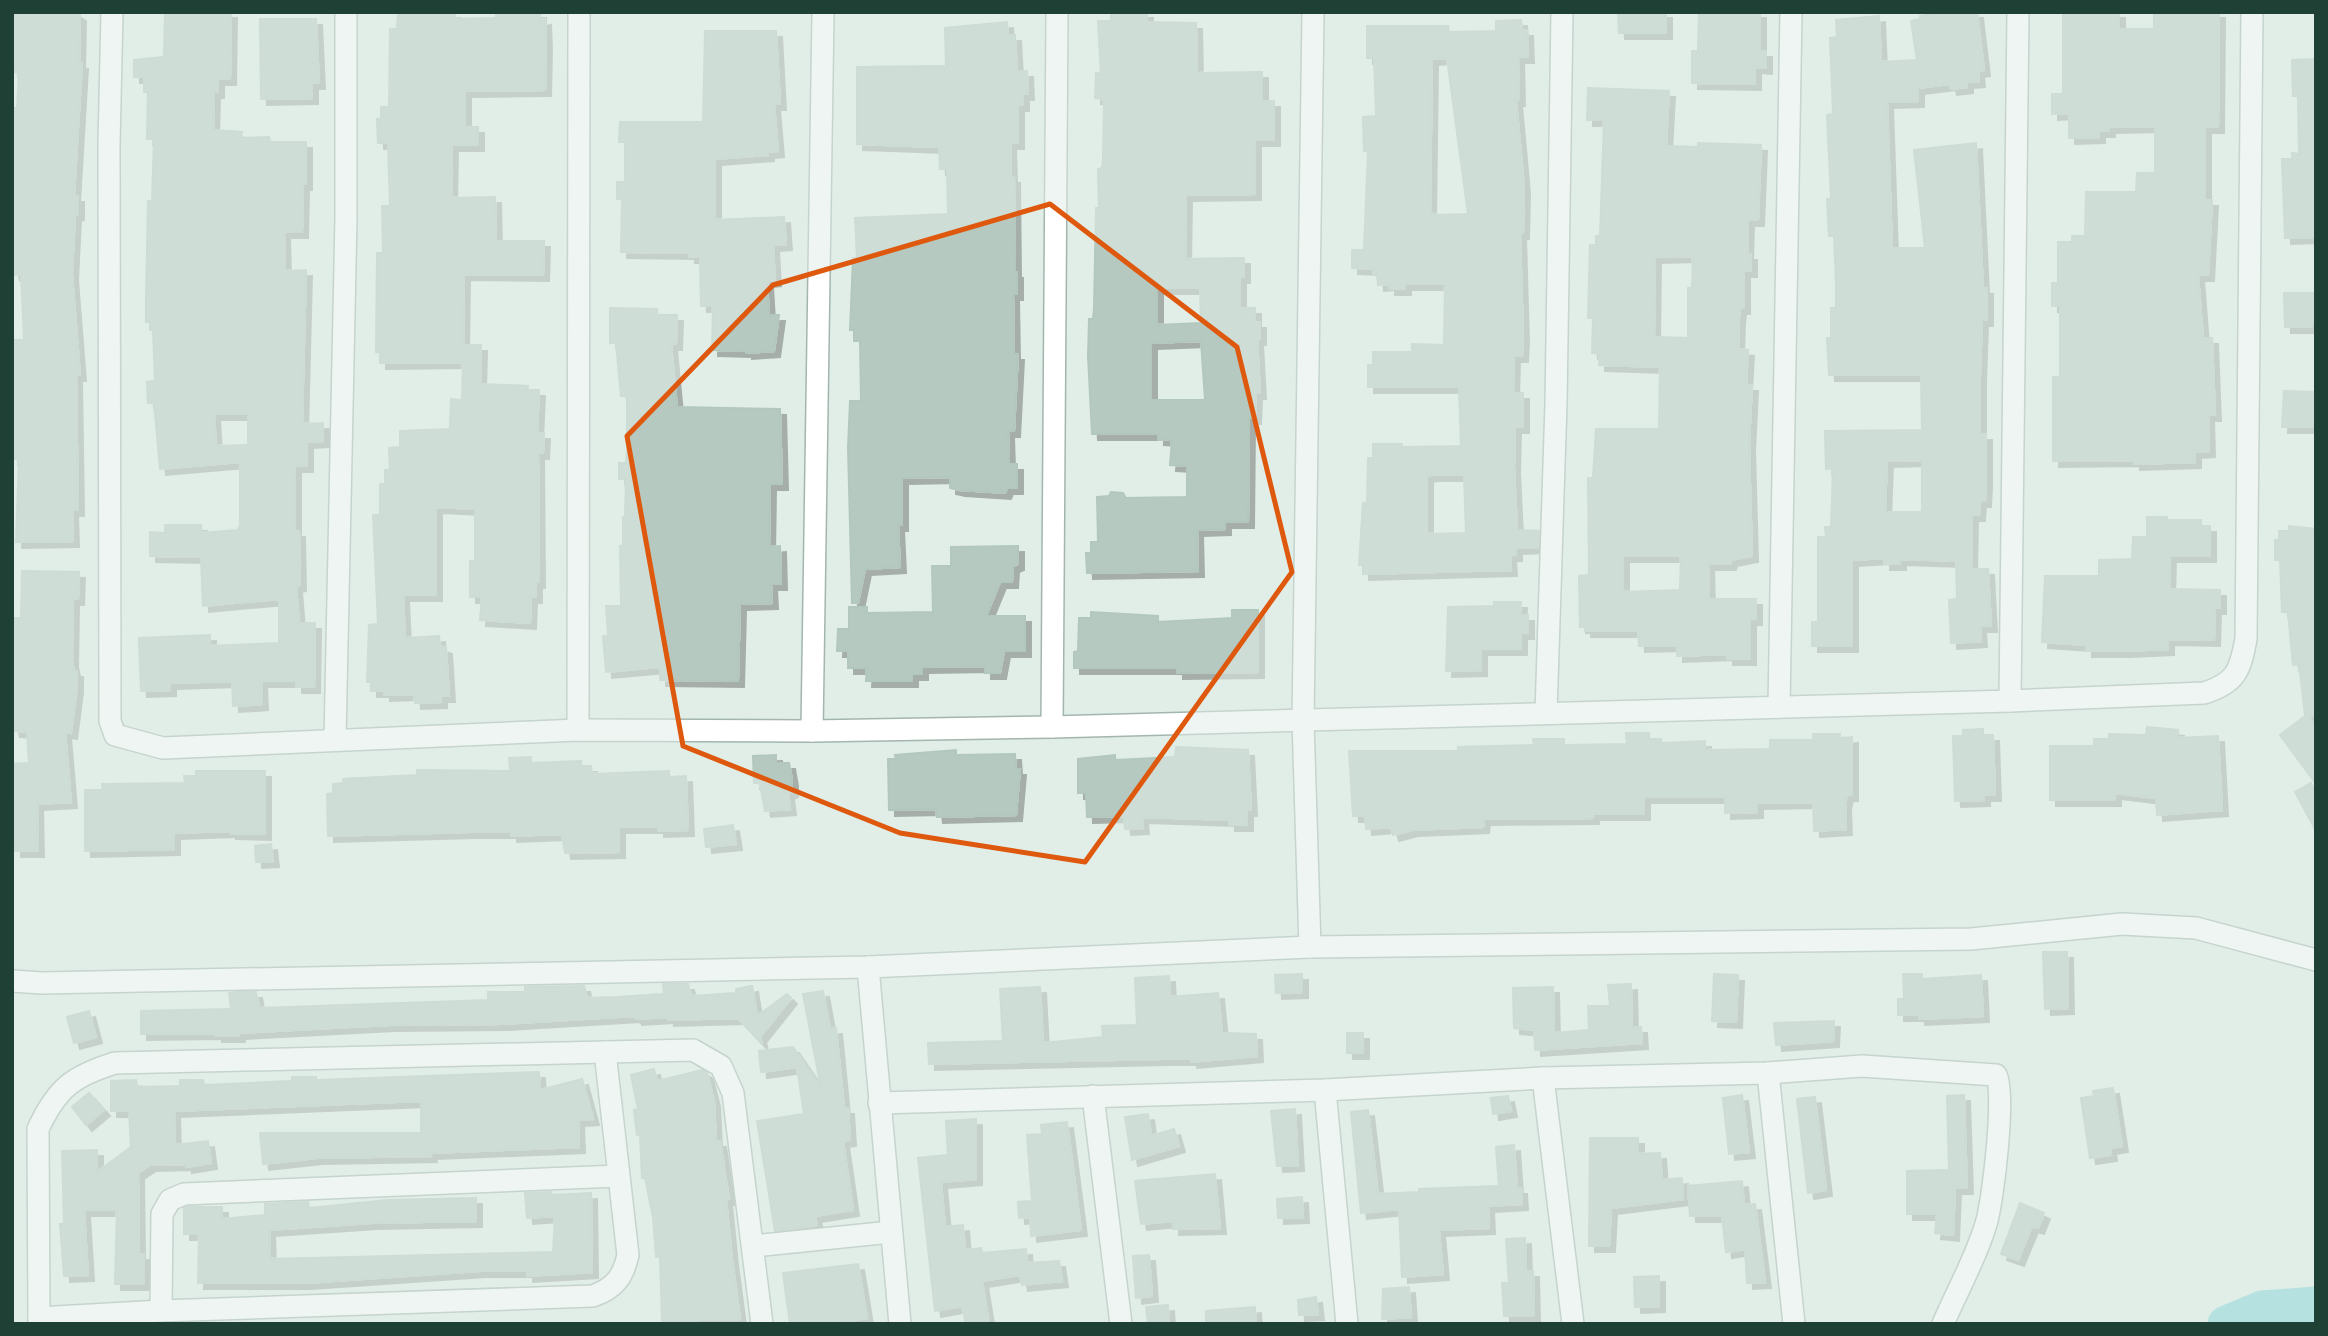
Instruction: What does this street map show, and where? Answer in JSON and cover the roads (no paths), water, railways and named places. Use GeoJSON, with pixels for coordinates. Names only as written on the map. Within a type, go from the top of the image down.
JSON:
{"type":"FeatureCollection","features":[{"type":"Feature","properties":{"kind":"street"},"geometry":{"type":"LineString","coordinates":[[112,12],[109,144],[110,721],[115,735],[163,748],[578,730],[812,731],[1052,727],[2010,701],[2204,693],[2224,686],[2236,674],[2246,639],[2252,12]]}},
{"type":"Feature","properties":{"kind":"street"},"geometry":{"type":"LineString","coordinates":[[335,739],[346,218],[346,12]]}},
{"type":"Feature","properties":{"kind":"street"},"geometry":{"type":"LineString","coordinates":[[578,730],[579,12]]}},
{"type":"Feature","properties":{"kind":"street"},"geometry":{"type":"LineString","coordinates":[[812,731],[823,12]]}},
{"type":"Feature","properties":{"kind":"street"},"geometry":{"type":"LineString","coordinates":[[1052,727],[1056,12]]}},
{"type":"Feature","properties":{"kind":"street"},"geometry":{"type":"LineString","coordinates":[[1310,947],[1303,720],[1313,12]]}},
{"type":"Feature","properties":{"kind":"street"},"geometry":{"type":"LineString","coordinates":[[1546,713],[1556,404],[1562,12]]}},
{"type":"Feature","properties":{"kind":"street"},"geometry":{"type":"LineString","coordinates":[[1779,707],[1791,12]]}},
{"type":"Feature","properties":{"kind":"street"},"geometry":{"type":"LineString","coordinates":[[2010,701],[2018,12]]}},
{"type":"Feature","properties":{"kind":"street"},"geometry":{"type":"LineString","coordinates":[[12,981],[55,983],[868,967],[1310,947],[1970,939],[2122,924],[2196,928],[2316,960]]}},
{"type":"Feature","properties":{"kind":"street"},"geometry":{"type":"LineString","coordinates":[[868,967],[900,1324]]}},
{"type":"Feature","properties":{"kind":"street"},"geometry":{"type":"LineString","coordinates":[[605,1052],[627,1263],[618,1283],[593,1296],[162,1311],[39,1321],[38,1129],[50,1104],[66,1084],[90,1071],[115,1063],[693,1050],[721,1066],[733,1093],[762,1324]]}},
{"type":"Feature","properties":{"kind":"street"},"geometry":{"type":"LineString","coordinates":[[879,1103],[1325,1090],[1543,1078],[1768,1073],[1863,1066],[1996,1075],[2000,1082],[2001,1105],[1986,1224],[1943,1324]]}},
{"type":"Feature","properties":{"kind":"street"},"geometry":{"type":"LineString","coordinates":[[1768,1073],[1794,1324]]}},
{"type":"Feature","properties":{"kind":"street"},"geometry":{"type":"LineString","coordinates":[[1543,1078],[1573,1324]]}},
{"type":"Feature","properties":{"kind":"street"},"geometry":{"type":"LineString","coordinates":[[1325,1090],[1347,1324]]}},
{"type":"Feature","properties":{"kind":"street"},"geometry":{"type":"LineString","coordinates":[[1093,1096],[1121,1324]]}},
{"type":"Feature","properties":{"kind":"street"},"geometry":{"type":"LineString","coordinates":[[162,1311],[162,1214],[170,1200],[184,1194],[618,1176]]}},
{"type":"Feature","properties":{"kind":"street"},"geometry":{"type":"LineString","coordinates":[[753,1246],[891,1232]]}},
{"type":"Feature","properties":{"kind":"waterway"},"geometry":{"type":"LineString","coordinates":[[2226,1324],[2262,1309],[2316,1305]]}}]}
